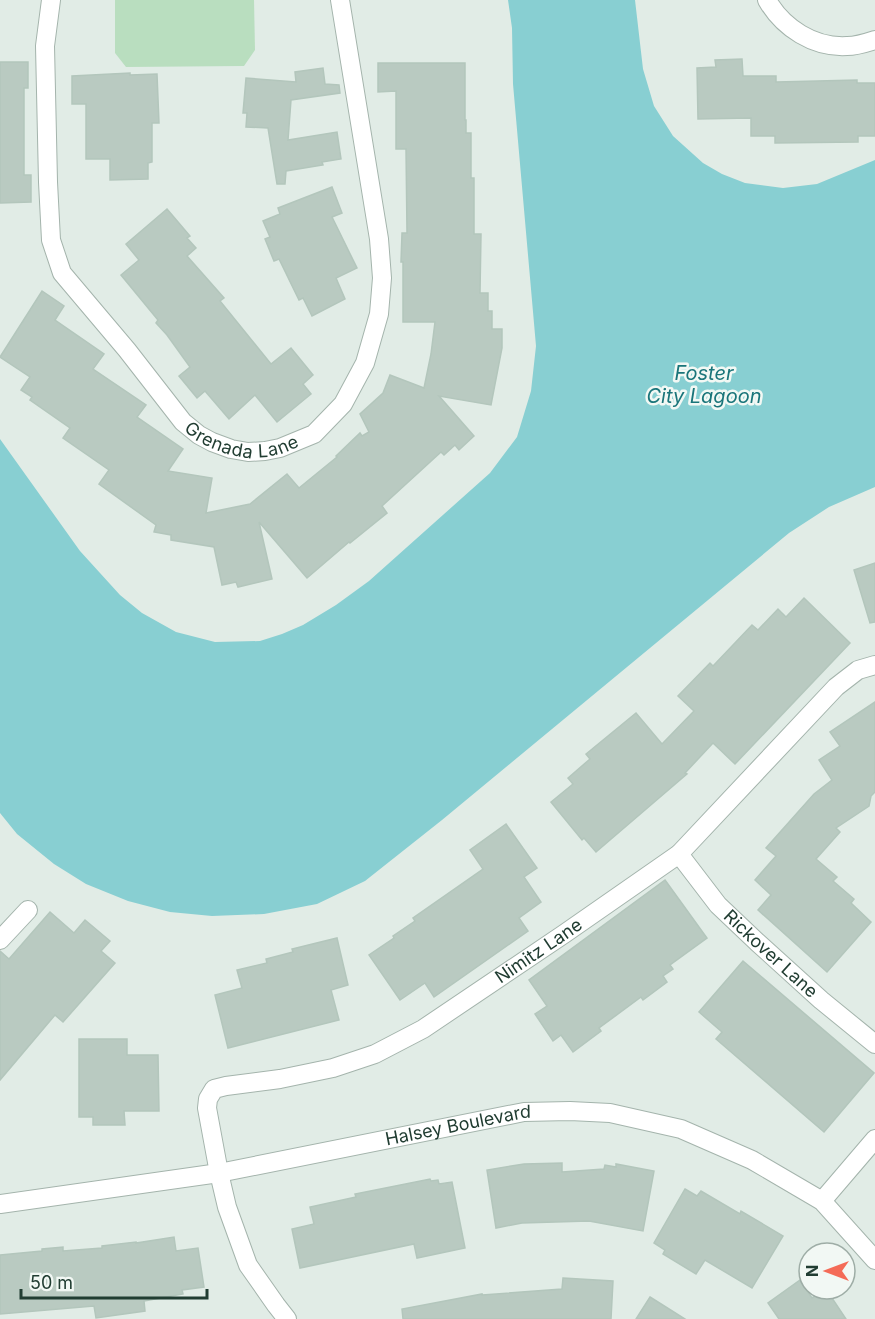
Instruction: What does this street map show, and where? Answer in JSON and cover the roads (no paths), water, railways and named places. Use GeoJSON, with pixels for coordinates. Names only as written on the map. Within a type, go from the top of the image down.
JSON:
{"type":"FeatureCollection","features":[{"type":"Feature","properties":{"kind":"street","name":"Grenada Lane"},"geometry":{"type":"LineString","coordinates":[[51,0],[45,46],[49,194],[51,240],[62,273],[127,350],[183,422],[212,442],[248,452],[280,448],[314,434],[343,404],[364,363],[379,314],[381,278],[379,239],[340,0]]}},
{"type":"Feature","properties":{"kind":"street"},"geometry":{"type":"LineString","coordinates":[[767,0],[781,20],[792,29],[816,41],[845,46],[875,40]]}},
{"type":"Feature","properties":{"kind":"street","name":"Nimitz Lane"},"geometry":{"type":"LineString","coordinates":[[219,1173],[207,1108],[208,1099],[214,1089],[333,1068],[375,1054],[423,1029],[679,854],[836,687],[858,670],[875,665]]}},
{"type":"Feature","properties":{"kind":"street","name":"Rickover Lane"},"geometry":{"type":"LineString","coordinates":[[679,854],[718,905],[821,1000],[875,1044]]}},
{"type":"Feature","properties":{"kind":"street"},"geometry":{"type":"LineString","coordinates":[[0,940],[28,910]]}},
{"type":"Feature","properties":{"kind":"street","name":"Halsey Boulevard"},"geometry":{"type":"LineString","coordinates":[[0,1204],[219,1173],[524,1112],[610,1113],[681,1129],[752,1160],[822,1201],[875,1260]]}},
{"type":"Feature","properties":{"kind":"street"},"geometry":{"type":"LineString","coordinates":[[822,1201],[875,1139]]}},
{"type":"Feature","properties":{"kind":"street"},"geometry":{"type":"LineString","coordinates":[[219,1173],[227,1207],[248,1265],[288,1319]]}},
{"type":"Feature","properties":{"kind":"water","name":"Foster City Lagoon"},"geometry":{"type":"Polygon","coordinates":[[[508,0],[635,0],[643,69],[654,106],[673,136],[703,163],[722,174],[745,183],[783,188],[817,184],[875,160],[875,487],[829,507],[789,533],[365,881],[317,904],[264,914],[212,916],[170,912],[128,901],[86,884],[54,864],[17,834],[0,813],[0,439],[80,551],[120,595],[142,613],[176,632],[215,642],[260,641],[303,625],[369,581],[490,473],[517,437],[531,391],[536,346],[508,0]]]}}]}
